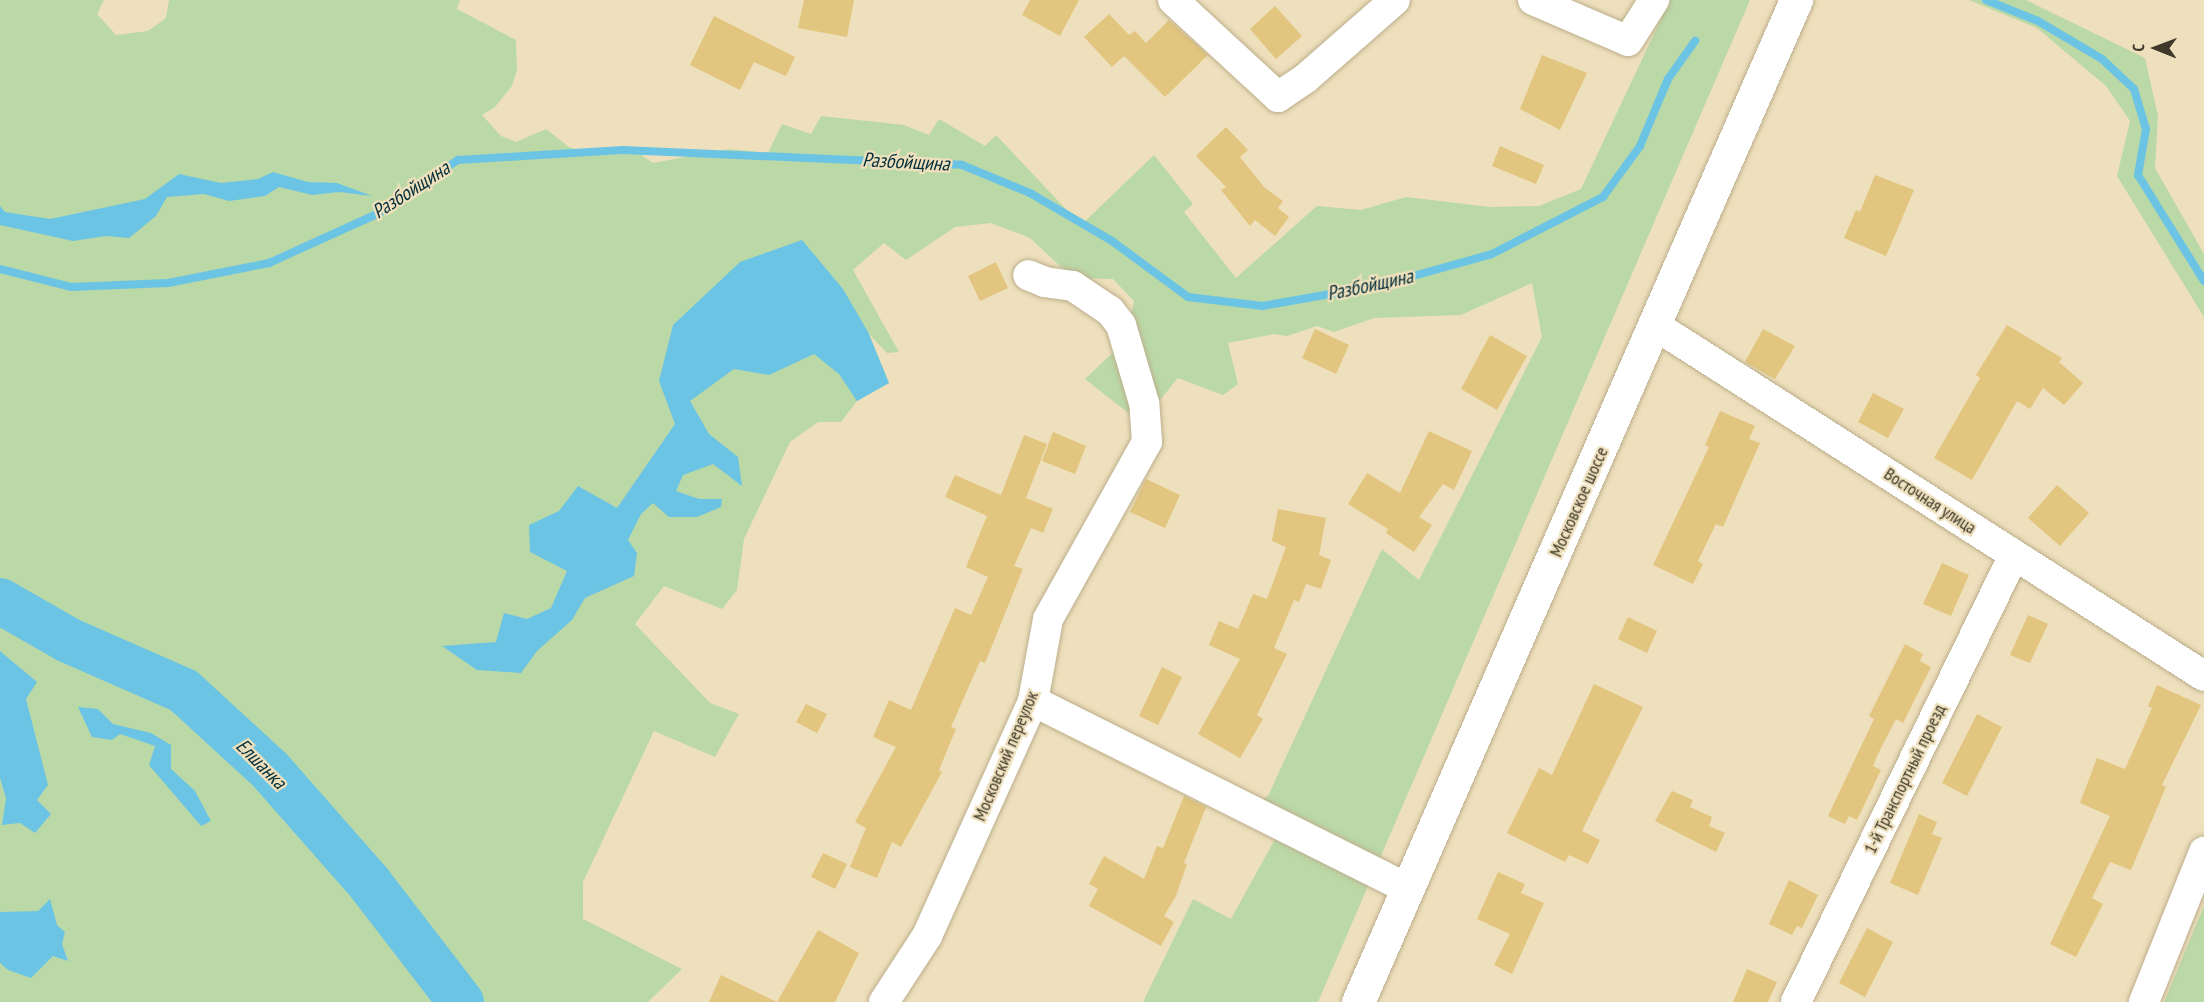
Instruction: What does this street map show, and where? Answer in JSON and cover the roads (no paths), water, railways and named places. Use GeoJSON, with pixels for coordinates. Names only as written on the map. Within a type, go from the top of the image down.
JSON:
{"type":"FeatureCollection","features":[{"type":"Feature","properties":{"kind":"main road","name":"Московское шоссе"},"geometry":{"type":"LineString","coordinates":[[1358,1002],[1656,326],[1796,0]]}},
{"type":"Feature","properties":{"kind":"street"},"geometry":{"type":"LineString","coordinates":[[1173,0],[1278,97],[1306,78],[1395,0]]}},
{"type":"Feature","properties":{"kind":"street"},"geometry":{"type":"LineString","coordinates":[[1533,0],[1628,41],[1654,0]]}},
{"type":"Feature","properties":{"kind":"street","name":"Московский переулок"},"geometry":{"type":"LineString","coordinates":[[884,1002],[927,936],[1033,700],[1048,619],[1147,442],[1144,404],[1121,325],[1110,311],[1073,286],[1045,282],[1028,275]]}},
{"type":"Feature","properties":{"kind":"street","name":"Восточная улица"},"geometry":{"type":"LineString","coordinates":[[1656,326],[2204,676]]}},
{"type":"Feature","properties":{"kind":"street","name":"1-й Транспортный проезд"},"geometry":{"type":"LineString","coordinates":[[1796,1002],[2014,555]]}},
{"type":"Feature","properties":{"kind":"street"},"geometry":{"type":"LineString","coordinates":[[1033,700],[1408,889]]}},
{"type":"Feature","properties":{"kind":"street"},"geometry":{"type":"LineString","coordinates":[[2144,1002],[2204,852]]}},
{"type":"Feature","properties":{"kind":"water"},"geometry":{"type":"Polygon","coordinates":[[[273,172],[308,182],[337,183],[372,196],[339,192],[312,195],[279,187],[265,196],[229,201],[204,194],[167,197],[156,216],[129,238],[106,236],[73,241],[0,225],[0,206],[5,212],[50,219],[145,199],[179,174],[221,183],[258,179],[273,172]]]}},
{"type":"Feature","properties":{"kind":"water"},"geometry":{"type":"Polygon","coordinates":[[[802,240],[843,289],[868,332],[889,383],[857,401],[839,374],[814,354],[769,375],[734,369],[690,401],[709,434],[738,457],[742,486],[713,464],[683,475],[676,491],[699,499],[722,499],[721,507],[697,517],[669,517],[653,503],[641,514],[628,540],[637,553],[634,576],[585,598],[572,620],[537,651],[521,673],[477,670],[442,646],[496,642],[504,613],[527,619],[551,608],[567,571],[530,552],[529,525],[559,511],[578,486],[617,508],[675,424],[659,381],[673,325],[740,262],[802,240]]]}},
{"type":"Feature","properties":{"kind":"water"},"geometry":{"type":"Polygon","coordinates":[[[0,651],[37,682],[26,699],[48,785],[37,800],[51,814],[35,833],[20,823],[2,825],[6,798],[0,778],[0,651]]]}},
{"type":"Feature","properties":{"kind":"water"},"geometry":{"type":"Polygon","coordinates":[[[78,707],[98,709],[113,724],[151,733],[171,745],[171,769],[195,791],[211,821],[201,826],[149,765],[155,746],[120,734],[112,740],[92,737],[78,707]]]}},
{"type":"Feature","properties":{"kind":"water"},"geometry":{"type":"Polygon","coordinates":[[[50,899],[57,925],[65,932],[62,944],[68,961],[53,956],[31,978],[8,970],[0,963],[0,912],[38,911],[50,899]]]}},
{"type":"Feature","properties":{"kind":"waterway","name":"Разбойщина"},"geometry":{"type":"LineString","coordinates":[[1986,0],[2038,21],[2102,59],[2134,89],[2146,129],[2138,175],[2204,281]]}},
{"type":"Feature","properties":{"kind":"waterway","name":"Разбойщина"},"geometry":{"type":"LineString","coordinates":[[0,269],[71,287],[168,283],[269,263],[379,213],[458,160],[623,150],[962,165],[1030,193],[1112,241],[1188,297],[1262,306],[1381,285],[1492,254],[1603,197],[1640,146],[1668,79],[1695,41]]}},
{"type":"Feature","properties":{"kind":"waterway","name":"Елшанка"},"geometry":{"type":"LineString","coordinates":[[0,601],[68,640],[184,691],[270,770],[370,884],[461,1002]]}}]}
